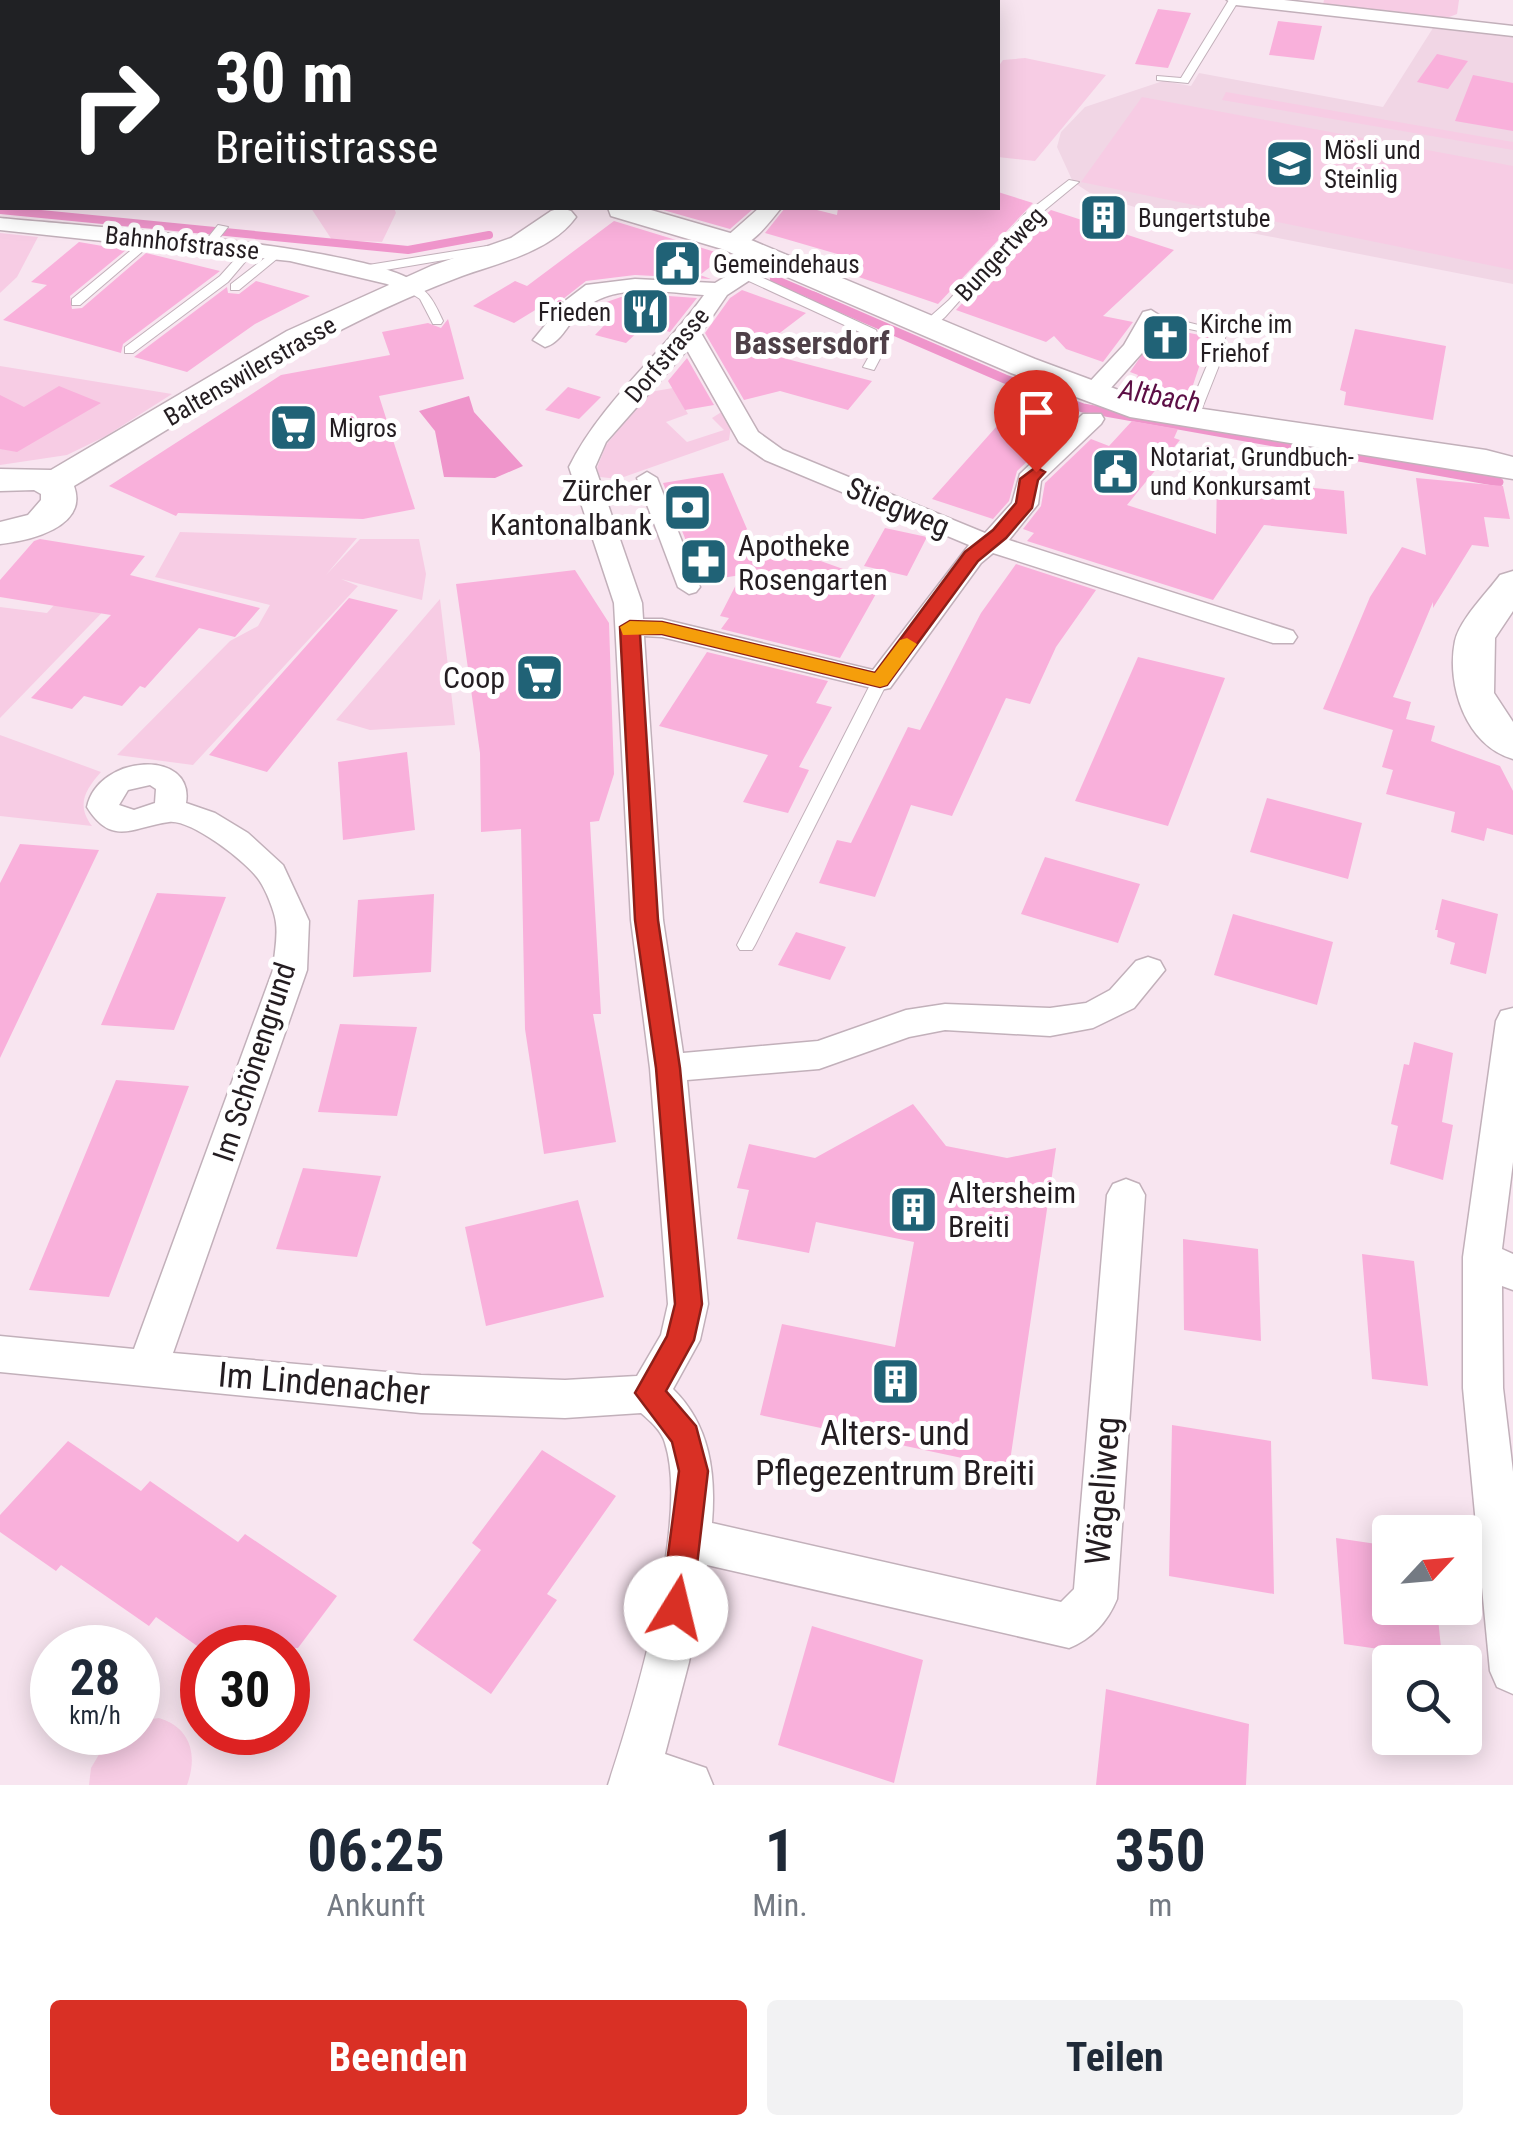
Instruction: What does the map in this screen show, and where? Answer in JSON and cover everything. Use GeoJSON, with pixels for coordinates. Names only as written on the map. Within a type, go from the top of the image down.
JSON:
{"type":"FeatureCollection","features":[{"type":"Feature","properties":{"kind":"main road"},"geometry":{"type":"LineString","coordinates":[[554,212],[590,220],[617,210]]}},
{"type":"Feature","properties":{"kind":"main road"},"geometry":{"type":"LineString","coordinates":[[628,210],[733,243],[755,266],[927,326],[1092,406],[1142,410],[1513,468]]}},
{"type":"Feature","properties":{"kind":"main road","name":"Baltenswilerstrasse"},"geometry":{"type":"LineString","coordinates":[[53,484],[265,356],[410,287],[522,244],[554,212]]}},
{"type":"Feature","properties":{"kind":"main road"},"geometry":{"type":"LineString","coordinates":[[0,480],[30,477],[53,484],[61,498],[50,516],[24,530],[0,533]]}},
{"type":"Feature","properties":{"kind":"main road"},"geometry":{"type":"LineString","coordinates":[[1513,583],[1475,638],[1474,693],[1494,728],[1513,745]]}},
{"type":"Feature","properties":{"kind":"street"},"geometry":{"type":"LineString","coordinates":[[1235,0],[1513,31]]}},
{"type":"Feature","properties":{"kind":"street"},"geometry":{"type":"LineString","coordinates":[[1470,27],[1474,0]]}},
{"type":"Feature","properties":{"kind":"street"},"geometry":{"type":"LineString","coordinates":[[733,243],[768,210]]}},
{"type":"Feature","properties":{"kind":"street","name":"Bahnhofstrasse"},"geometry":{"type":"LineString","coordinates":[[0,224],[152,239],[214,237],[395,278],[410,287]]}},
{"type":"Feature","properties":{"kind":"street","name":"Dorfstrasse"},"geometry":{"type":"LineString","coordinates":[[630,627],[628,603],[582,467],[595,440],[689,332],[719,290],[755,266]]}},
{"type":"Feature","properties":{"kind":"street"},"geometry":{"type":"LineString","coordinates":[[362,270],[368,306]]}},
{"type":"Feature","properties":{"kind":"street"},"geometry":{"type":"LineString","coordinates":[[545,340],[571,308],[598,288],[692,286],[719,290]]}},
{"type":"Feature","properties":{"kind":"street"},"geometry":{"type":"LineString","coordinates":[[689,1785],[635,1777],[672,1640],[693,1471],[685,1436],[649,1393],[680,1340],[688,1304],[668,1068],[647,920],[630,627],[662,628],[880,680],[971,556],[1025,504],[1029,479],[1092,406],[1151,317]]}},
{"type":"Feature","properties":{"kind":"street","name":"Stiegweg"},"geometry":{"type":"LineString","coordinates":[[689,332],[748,436],[774,455],[988,543],[1283,637]]}},
{"type":"Feature","properties":{"kind":"street"},"geometry":{"type":"LineString","coordinates":[[647,478],[689,587]]}},
{"type":"Feature","properties":{"kind":"street","name":"Im Schönengrund"},"geometry":{"type":"LineString","coordinates":[[148,1366],[290,970],[293,920],[272,873],[237,840],[204,821],[169,808]]}},
{"type":"Feature","properties":{"kind":"street"},"geometry":{"type":"LineString","coordinates":[[668,1068],[819,1055],[906,1024],[945,1017],[1050,1022],[1094,1015],[1122,999],[1148,970]]}},
{"type":"Feature","properties":{"kind":"street"},"geometry":{"type":"LineString","coordinates":[[1513,1021],[1497,1265],[1484,1388],[1513,1671]]}},
{"type":"Feature","properties":{"kind":"street","name":"Wägeliweg"},"geometry":{"type":"LineString","coordinates":[[687,1542],[713,1544],[1069,1626],[1095,1600],[1126,1195]]}},
{"type":"Feature","properties":{"kind":"street","name":"Im Lindenacher"},"geometry":{"type":"LineString","coordinates":[[0,1354],[148,1366],[379,1394],[584,1399],[649,1393]]}},
{"type":"Feature","properties":{"kind":"lane"},"geometry":{"type":"LineString","coordinates":[[1161,78],[1184,81],[1235,0]]}},
{"type":"Feature","properties":{"kind":"lane","name":"Bungertweg"},"geometry":{"type":"LineString","coordinates":[[927,326],[959,300],[976,274],[1026,220],[1073,182]]}},
{"type":"Feature","properties":{"kind":"lane"},"geometry":{"type":"LineString","coordinates":[[76,302],[152,239]]}},
{"type":"Feature","properties":{"kind":"lane"},"geometry":{"type":"LineString","coordinates":[[362,270],[522,244]]}},
{"type":"Feature","properties":{"kind":"lane"},"geometry":{"type":"LineString","coordinates":[[240,283],[265,251]]}},
{"type":"Feature","properties":{"kind":"lane"},"geometry":{"type":"LineString","coordinates":[[129,350],[265,251]]}},
{"type":"Feature","properties":{"kind":"lane"},"geometry":{"type":"LineString","coordinates":[[755,266],[872,333],[878,351],[869,367]]}},
{"type":"Feature","properties":{"kind":"lane"},"geometry":{"type":"LineString","coordinates":[[410,287],[424,298],[437,321]]}},
{"type":"Feature","properties":{"kind":"lane"},"geometry":{"type":"LineString","coordinates":[[1151,317],[1220,332],[1216,358],[1192,418]]}},
{"type":"Feature","properties":{"kind":"lane"},"geometry":{"type":"LineString","coordinates":[[746,946],[880,680]]}},
{"type":"Feature","properties":{"kind":"shaded area"},"geometry":{"type":"Polygon","coordinates":[[[1324,0],[1459,0],[1457,14],[1444,19],[1323,4],[1324,0]]]}},
{"type":"Feature","properties":{"kind":"shaded area","name":"Mösli und Steinlig"},"geometry":{"type":"Polygon","coordinates":[[[1433,28],[1513,37],[1513,284],[1160,215],[1090,193],[1073,182],[1057,147],[1061,132],[1085,107],[1163,81],[1191,86],[1199,73],[1383,107],[1433,28]]]}},
{"type":"Feature","properties":{"kind":"shaded area"},"geometry":{"type":"Polygon","coordinates":[[[1025,58],[1106,75],[1035,161],[1000,157],[1003,60],[1025,58]]]}},
{"type":"Feature","properties":{"kind":"shaded area"},"geometry":{"type":"Polygon","coordinates":[[[1226,92],[1513,142],[1513,150],[1222,100],[1226,92]]]}},
{"type":"Feature","properties":{"kind":"shaded area"},"geometry":{"type":"Polygon","coordinates":[[[1142,97],[1513,166],[1513,270],[1081,182],[1142,97]]]}},
{"type":"Feature","properties":{"kind":"shaded area"},"geometry":{"type":"Polygon","coordinates":[[[312,210],[395,210],[382,242],[332,240],[312,210]]]}},
{"type":"Feature","properties":{"kind":"shaded area"},"geometry":{"type":"Polygon","coordinates":[[[0,233],[38,237],[17,277],[0,293],[0,233]]]}},
{"type":"Feature","properties":{"kind":"shaded area"},"geometry":{"type":"Polygon","coordinates":[[[0,366],[172,394],[106,436],[67,455],[0,465],[0,366]]]}},
{"type":"Feature","properties":{"kind":"shaded area"},"geometry":{"type":"Polygon","coordinates":[[[673,388],[688,414],[666,422],[687,442],[724,430],[712,418],[723,411],[731,425],[729,440],[618,479],[600,477],[597,468],[606,445],[650,392],[673,388]]]}},
{"type":"Feature","properties":{"kind":"shaded area"},"geometry":{"type":"Polygon","coordinates":[[[469,396],[474,412],[523,466],[495,478],[444,477],[435,431],[419,411],[469,396]]]}},
{"type":"Feature","properties":{"kind":"shaded area"},"geometry":{"type":"Polygon","coordinates":[[[180,532],[357,538],[326,575],[360,539],[419,539],[426,574],[422,600],[341,579],[358,586],[193,765],[117,755],[230,641],[258,626],[270,605],[155,577],[180,532]]]}},
{"type":"Feature","properties":{"kind":"shaded area"},"geometry":{"type":"Polygon","coordinates":[[[71,586],[119,595],[0,718],[0,607],[47,613],[71,586]]]}},
{"type":"Feature","properties":{"kind":"shaded area"},"geometry":{"type":"Polygon","coordinates":[[[440,599],[455,725],[370,730],[336,720],[440,599]]]}},
{"type":"Feature","properties":{"kind":"shaded area"},"geometry":{"type":"Polygon","coordinates":[[[0,735],[101,772],[84,798],[84,811],[92,826],[0,816],[0,735]]]}},
{"type":"Feature","properties":{"kind":"shaded area"},"geometry":{"type":"Polygon","coordinates":[[[160,1718],[180,1730],[180,1755],[191,1755],[192,1763],[187,1785],[89,1785],[91,1768],[99,1755],[160,1755],[160,1718]]]}},
{"type":"Feature","properties":{"kind":"building"},"geometry":{"type":"Polygon","coordinates":[[[1158,9],[1191,13],[1168,68],[1135,64],[1158,9]]]}},
{"type":"Feature","properties":{"kind":"building"},"geometry":{"type":"Polygon","coordinates":[[[1278,21],[1322,26],[1314,60],[1269,55],[1278,21]]]}},
{"type":"Feature","properties":{"kind":"building"},"geometry":{"type":"Polygon","coordinates":[[[1437,54],[1468,61],[1448,89],[1417,82],[1437,54]]]}},
{"type":"Feature","properties":{"kind":"building"},"geometry":{"type":"Polygon","coordinates":[[[1473,75],[1513,83],[1513,131],[1455,121],[1473,75]]]}},
{"type":"Feature","properties":{"kind":"building"},"geometry":{"type":"Polygon","coordinates":[[[1000,193],[1033,203],[938,304],[844,272],[858,260],[765,233],[783,210],[817,210],[837,215],[838,210],[1000,210],[1000,193]]]}},
{"type":"Feature","properties":{"kind":"building"},"geometry":{"type":"Polygon","coordinates":[[[663,210],[752,210],[730,229],[663,210]]]}},
{"type":"Feature","properties":{"kind":"building"},"geometry":{"type":"Polygon","coordinates":[[[1051,210],[1174,250],[1103,316],[1133,322],[1103,362],[1066,349],[1054,336],[1046,342],[956,310],[1051,210]]]}},
{"type":"Feature","properties":{"kind":"building"},"geometry":{"type":"Polygon","coordinates":[[[614,221],[725,255],[700,275],[711,279],[635,275],[586,281],[558,303],[550,301],[514,323],[473,306],[515,281],[527,286],[614,221]]]}},
{"type":"Feature","properties":{"kind":"building"},"geometry":{"type":"Polygon","coordinates":[[[79,242],[126,250],[70,296],[72,309],[82,308],[146,253],[220,271],[123,344],[121,353],[3,320],[47,285],[31,282],[79,242]]]}},
{"type":"Feature","properties":{"kind":"building"},"geometry":{"type":"Polygon","coordinates":[[[256,281],[310,296],[255,324],[187,372],[134,357],[227,287],[228,293],[239,294],[256,281]]]}},
{"type":"Feature","properties":{"kind":"building"},"geometry":{"type":"Polygon","coordinates":[[[742,290],[806,313],[756,351],[872,381],[848,410],[780,391],[744,400],[705,333],[730,298],[742,290]]]}},
{"type":"Feature","properties":{"kind":"building"},"geometry":{"type":"Polygon","coordinates":[[[621,297],[697,298],[670,332],[645,325],[626,343],[595,335],[612,317],[588,311],[592,307],[621,297]]]}},
{"type":"Feature","properties":{"kind":"building","name":"Migros"},"geometry":{"type":"Polygon","coordinates":[[[448,319],[464,379],[379,396],[415,509],[363,519],[178,513],[176,516],[109,486],[281,375],[390,355],[382,332],[428,323],[441,328],[448,319]]]}},
{"type":"Feature","properties":{"kind":"building"},"geometry":{"type":"Polygon","coordinates":[[[1161,327],[1209,337],[1187,403],[1131,391],[1138,375],[1130,372],[1161,327]]]}},
{"type":"Feature","properties":{"kind":"building"},"geometry":{"type":"Polygon","coordinates":[[[1355,329],[1446,346],[1433,420],[1344,405],[1346,392],[1340,390],[1355,329]]]}},
{"type":"Feature","properties":{"kind":"building"},"geometry":{"type":"Polygon","coordinates":[[[687,358],[714,405],[685,410],[668,381],[687,358]]]}},
{"type":"Feature","properties":{"kind":"building"},"geometry":{"type":"Polygon","coordinates":[[[59,386],[101,403],[17,452],[0,449],[0,395],[24,407],[59,386]]]}},
{"type":"Feature","properties":{"kind":"building"},"geometry":{"type":"Polygon","coordinates":[[[568,387],[601,397],[579,419],[545,410],[568,387]]]}},
{"type":"Feature","properties":{"kind":"building"},"geometry":{"type":"Polygon","coordinates":[[[1013,408],[1063,428],[1017,471],[1009,501],[993,519],[932,499],[1013,408]]]}},
{"type":"Feature","properties":{"kind":"building"},"geometry":{"type":"Polygon","coordinates":[[[1132,421],[1178,429],[1174,438],[1180,440],[1127,505],[1216,534],[1217,478],[1344,491],[1347,534],[1264,525],[1213,600],[1027,541],[1034,533],[1023,529],[1041,506],[1045,483],[1091,439],[1109,446],[1132,421]]]}},
{"type":"Feature","properties":{"kind":"building"},"geometry":{"type":"Polygon","coordinates":[[[723,473],[747,529],[744,532],[758,546],[765,541],[882,583],[840,658],[721,629],[729,618],[720,616],[741,575],[702,581],[663,483],[723,473]]]}},
{"type":"Feature","properties":{"kind":"building"},"geometry":{"type":"Polygon","coordinates":[[[1416,478],[1503,486],[1510,519],[1484,517],[1489,547],[1472,545],[1433,608],[1433,602],[1393,697],[1411,702],[1406,719],[1435,726],[1431,741],[1500,766],[1513,791],[1513,835],[1487,828],[1484,841],[1451,832],[1455,812],[1386,794],[1393,770],[1382,767],[1393,730],[1323,709],[1370,597],[1402,547],[1426,555],[1416,478]]]}},
{"type":"Feature","properties":{"kind":"building"},"geometry":{"type":"Polygon","coordinates":[[[885,528],[927,537],[907,576],[864,566],[885,528]]]}},
{"type":"Feature","properties":{"kind":"building"},"geometry":{"type":"Polygon","coordinates":[[[40,539],[145,556],[130,575],[260,608],[235,637],[199,628],[145,688],[140,686],[122,706],[84,696],[72,709],[31,698],[111,615],[0,597],[0,580],[40,539]]]}},
{"type":"Feature","properties":{"kind":"building"},"geometry":{"type":"Polygon","coordinates":[[[1016,564],[1096,590],[1056,647],[1030,704],[1006,698],[952,816],[911,805],[875,897],[819,883],[837,840],[851,843],[908,727],[920,730],[981,613],[1016,564]]]}},
{"type":"Feature","properties":{"kind":"building"},"geometry":{"type":"Polygon","coordinates":[[[575,570],[609,623],[614,774],[599,821],[590,822],[601,1014],[593,1014],[616,1142],[544,1154],[525,1029],[521,829],[481,832],[480,753],[456,584],[575,570]]]}},
{"type":"Feature","properties":{"kind":"building"},"geometry":{"type":"Polygon","coordinates":[[[349,598],[398,610],[267,772],[209,755],[349,598]]]}},
{"type":"Feature","properties":{"kind":"building"},"geometry":{"type":"Polygon","coordinates":[[[707,652],[828,681],[816,703],[832,707],[799,767],[809,770],[788,813],[743,802],[768,755],[659,726],[707,652]]]}},
{"type":"Feature","properties":{"kind":"building"},"geometry":{"type":"Polygon","coordinates":[[[1138,657],[1225,678],[1168,826],[1075,801],[1138,657]]]}},
{"type":"Feature","properties":{"kind":"building"},"geometry":{"type":"Polygon","coordinates":[[[407,752],[415,830],[343,840],[338,762],[407,752]]]}},
{"type":"Feature","properties":{"kind":"building"},"geometry":{"type":"Polygon","coordinates":[[[1267,798],[1362,823],[1348,879],[1250,852],[1267,798]]]}},
{"type":"Feature","properties":{"kind":"building"},"geometry":{"type":"Polygon","coordinates":[[[20,844],[99,850],[0,1058],[0,883],[20,844]]]}},
{"type":"Feature","properties":{"kind":"building"},"geometry":{"type":"Polygon","coordinates":[[[1045,857],[1140,884],[1118,943],[1021,914],[1045,857]]]}},
{"type":"Feature","properties":{"kind":"building"},"geometry":{"type":"Polygon","coordinates":[[[157,893],[226,897],[174,1030],[101,1025],[157,893]]]}},
{"type":"Feature","properties":{"kind":"building"},"geometry":{"type":"Polygon","coordinates":[[[434,894],[431,972],[353,977],[358,900],[434,894]]]}},
{"type":"Feature","properties":{"kind":"building"},"geometry":{"type":"Polygon","coordinates":[[[1442,899],[1498,914],[1486,974],[1450,964],[1455,943],[1437,937],[1435,930],[1442,899]]]}},
{"type":"Feature","properties":{"kind":"building"},"geometry":{"type":"Polygon","coordinates":[[[1233,914],[1333,942],[1317,1005],[1214,975],[1233,914]]]}},
{"type":"Feature","properties":{"kind":"building"},"geometry":{"type":"Polygon","coordinates":[[[796,932],[846,947],[830,980],[778,965],[796,932]]]}},
{"type":"Feature","properties":{"kind":"building"},"geometry":{"type":"Polygon","coordinates":[[[340,1024],[417,1027],[397,1116],[318,1112],[340,1024]]]}},
{"type":"Feature","properties":{"kind":"building"},"geometry":{"type":"Polygon","coordinates":[[[1414,1042],[1453,1053],[1442,1122],[1453,1125],[1443,1180],[1390,1164],[1398,1126],[1391,1124],[1404,1064],[1409,1065],[1414,1042]]]}},
{"type":"Feature","properties":{"kind":"building"},"geometry":{"type":"Polygon","coordinates":[[[116,1080],[189,1086],[109,1297],[29,1290],[116,1080]]]}},
{"type":"Feature","properties":{"kind":"building"},"geometry":{"type":"Polygon","coordinates":[[[913,1104],[946,1146],[1007,1158],[1056,1148],[1009,1468],[760,1415],[782,1324],[895,1347],[914,1242],[816,1222],[809,1253],[737,1239],[749,1190],[737,1188],[749,1144],[815,1158],[913,1104]]]}},
{"type":"Feature","properties":{"kind":"building"},"geometry":{"type":"Polygon","coordinates":[[[303,1168],[381,1176],[357,1257],[276,1249],[303,1168]]]}},
{"type":"Feature","properties":{"kind":"building"},"geometry":{"type":"Polygon","coordinates":[[[578,1200],[604,1297],[486,1326],[465,1227],[578,1200]]]}},
{"type":"Feature","properties":{"kind":"building"},"geometry":{"type":"Polygon","coordinates":[[[1183,1239],[1258,1249],[1261,1341],[1184,1330],[1183,1239]]]}},
{"type":"Feature","properties":{"kind":"building"},"geometry":{"type":"Polygon","coordinates":[[[1362,1254],[1414,1261],[1428,1386],[1372,1379],[1362,1254]]]}},
{"type":"Feature","properties":{"kind":"building"},"geometry":{"type":"Polygon","coordinates":[[[1172,1425],[1271,1441],[1274,1594],[1169,1576],[1172,1425]]]}},
{"type":"Feature","properties":{"kind":"building"},"geometry":{"type":"Polygon","coordinates":[[[68,1441],[141,1491],[150,1481],[238,1542],[245,1534],[337,1596],[310,1632],[310,1625],[180,1625],[180,1634],[156,1617],[148,1625],[61,1565],[56,1571],[0,1532],[0,1515],[68,1441]]]}},
{"type":"Feature","properties":{"kind":"building"},"geometry":{"type":"Polygon","coordinates":[[[542,1450],[616,1496],[547,1594],[557,1600],[491,1694],[413,1640],[481,1550],[472,1543],[542,1450]]]}},
{"type":"Feature","properties":{"kind":"building"},"geometry":{"type":"Polygon","coordinates":[[[1336,1538],[1372,1543],[1372,1625],[1439,1625],[1441,1645],[1372,1648],[1344,1644],[1336,1538]]]}},
{"type":"Feature","properties":{"kind":"building"},"geometry":{"type":"Polygon","coordinates":[[[812,1626],[923,1660],[894,1783],[778,1745],[812,1626]]]}},
{"type":"Feature","properties":{"kind":"building"},"geometry":{"type":"Polygon","coordinates":[[[1106,1689],[1249,1724],[1246,1785],[1096,1785],[1106,1689]]]}},
{"type":"Feature","properties":{"kind":"waterway"},"geometry":{"type":"LineString","coordinates":[[0,210],[408,250],[489,235]]}},
{"type":"Feature","properties":{"kind":"waterway","name":"Altbach"},"geometry":{"type":"LineString","coordinates":[[774,279],[819,298]]}},
{"type":"Feature","properties":{"kind":"waterway","name":"Altbach"},"geometry":{"type":"LineString","coordinates":[[813,296],[1005,379],[1083,408],[1499,482]]}},
{"type":"Feature","properties":{"kind":"slow traffic"},"geometry":{"type":"LineString","coordinates":[[630,631],[630,627],[662,628],[880,680],[907,644]]}},
{"type":"Feature","properties":{"kind":"place","name":"Mösli und Steinlig"},"geometry":{"type":"Point","coordinates":[1289,164]}},
{"type":"Feature","properties":{"kind":"place","name":"Bungertstube"},"geometry":{"type":"Point","coordinates":[1103,218]}},
{"type":"Feature","properties":{"kind":"place","name":"Gemeindehaus"},"geometry":{"type":"Point","coordinates":[678,264]}},
{"type":"Feature","properties":{"kind":"place","name":"Frieden"},"geometry":{"type":"Point","coordinates":[646,312]}},
{"type":"Feature","properties":{"kind":"place","name":"Kirche im Friehof"},"geometry":{"type":"Point","coordinates":[1165,338]}},
{"type":"Feature","properties":{"kind":"place","name":"Migros"},"geometry":{"type":"Point","coordinates":[294,428]}},
{"type":"Feature","properties":{"kind":"place","name":"Notariat, Grundbuch- und Konkursamt"},"geometry":{"type":"Point","coordinates":[1115,471]}},
{"type":"Feature","properties":{"kind":"place","name":"Zürcher Kantonalbank"},"geometry":{"type":"Point","coordinates":[687,507]}},
{"type":"Feature","properties":{"kind":"place","name":"Apotheke Rosengarten"},"geometry":{"type":"Point","coordinates":[703,562]}},
{"type":"Feature","properties":{"kind":"place","name":"Coop"},"geometry":{"type":"Point","coordinates":[540,677]}},
{"type":"Feature","properties":{"kind":"place","name":"Altersheim Breiti"},"geometry":{"type":"Point","coordinates":[913,1209]}},
{"type":"Feature","properties":{"kind":"place","name":"Alters- und Pflegezentrum Breiti"},"geometry":{"type":"Point","coordinates":[895,1381]}},
{"type":"Feature","properties":{"kind":"district","name":"Bassersdorf"},"geometry":{"type":"Point","coordinates":[812,343]}},
{"type":"Feature","properties":{"kind":"route"},"geometry":{"type":"LineString","coordinates":[[676,1608],[693,1471],[685,1436],[649,1393],[680,1340],[688,1304],[668,1068],[647,920],[630,627],[662,628],[880,680],[971,556],[1000,534],[1025,504],[1029,479],[1036,472]]}}]}
